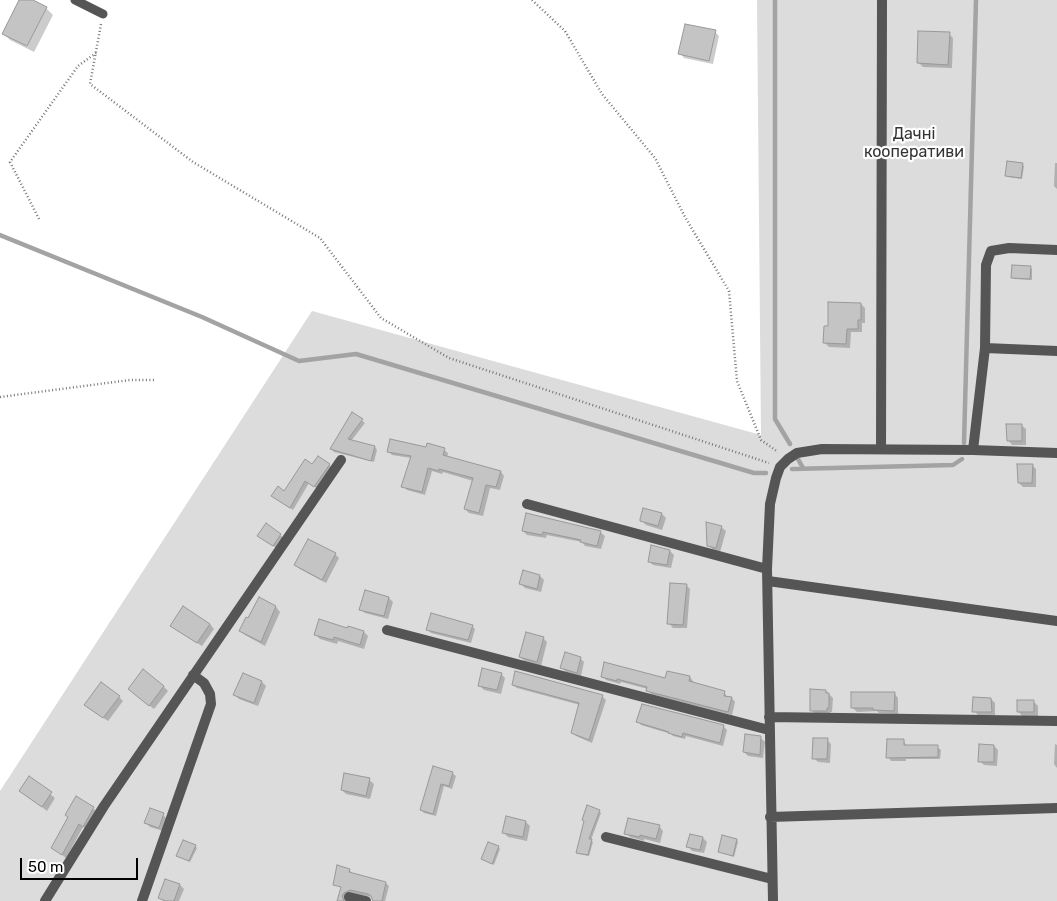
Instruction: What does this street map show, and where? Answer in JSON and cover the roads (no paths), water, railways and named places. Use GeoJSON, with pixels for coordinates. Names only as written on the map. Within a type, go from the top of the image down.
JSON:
{"type":"FeatureCollection","features":[{"type":"Feature","properties":{"kind":"street"},"geometry":{"type":"LineString","coordinates":[[881,450],[882,0]]}},
{"type":"Feature","properties":{"kind":"street"},"geometry":{"type":"LineString","coordinates":[[973,450],[985,348],[986,265],[991,251],[1009,248],[1057,250]]}},
{"type":"Feature","properties":{"kind":"street"},"geometry":{"type":"LineString","coordinates":[[985,348],[1057,352]]}},
{"type":"Feature","properties":{"kind":"street"},"geometry":{"type":"LineString","coordinates":[[773,901],[767,569],[770,504],[780,467],[797,453],[822,449],[973,450],[1057,454]]}},
{"type":"Feature","properties":{"kind":"street"},"geometry":{"type":"LineString","coordinates":[[45,901],[104,806],[341,460]]}},
{"type":"Feature","properties":{"kind":"street"},"geometry":{"type":"LineString","coordinates":[[527,504],[767,569]]}},
{"type":"Feature","properties":{"kind":"street"},"geometry":{"type":"LineString","coordinates":[[768,582],[1057,621]]}},
{"type":"Feature","properties":{"kind":"street"},"geometry":{"type":"LineString","coordinates":[[387,630],[769,730]]}},
{"type":"Feature","properties":{"kind":"street"},"geometry":{"type":"LineString","coordinates":[[142,901],[211,704],[210,694],[204,683],[193,675]]}},
{"type":"Feature","properties":{"kind":"street"},"geometry":{"type":"LineString","coordinates":[[769,717],[1057,722]]}},
{"type":"Feature","properties":{"kind":"street"},"geometry":{"type":"LineString","coordinates":[[770,817],[1057,808]]}},
{"type":"Feature","properties":{"kind":"street"},"geometry":{"type":"LineString","coordinates":[[606,837],[772,879]]}},
{"type":"Feature","properties":{"kind":"street"},"geometry":{"type":"LineString","coordinates":[[349,896],[366,901]]}},
{"type":"Feature","properties":{"kind":"lane"},"geometry":{"type":"LineString","coordinates":[[75,0],[103,14]]}},
{"type":"Feature","properties":{"kind":"waterway"},"geometry":{"type":"LineString","coordinates":[[775,0],[775,419],[790,444]]}},
{"type":"Feature","properties":{"kind":"waterway"},"geometry":{"type":"LineString","coordinates":[[964,443],[976,0]]}},
{"type":"Feature","properties":{"kind":"waterway"},"geometry":{"type":"LineString","coordinates":[[0,235],[202,317],[299,361],[356,354],[754,473],[766,473]]}},
{"type":"Feature","properties":{"kind":"waterway"},"geometry":{"type":"LineString","coordinates":[[798,459],[803,468]]}},
{"type":"Feature","properties":{"kind":"waterway"},"geometry":{"type":"LineString","coordinates":[[792,469],[953,465],[962,459]]}},
{"type":"Feature","properties":{"kind":"park label","name":"Дачні кооперативи"},"geometry":{"type":"Point","coordinates":[914,143]}}]}
